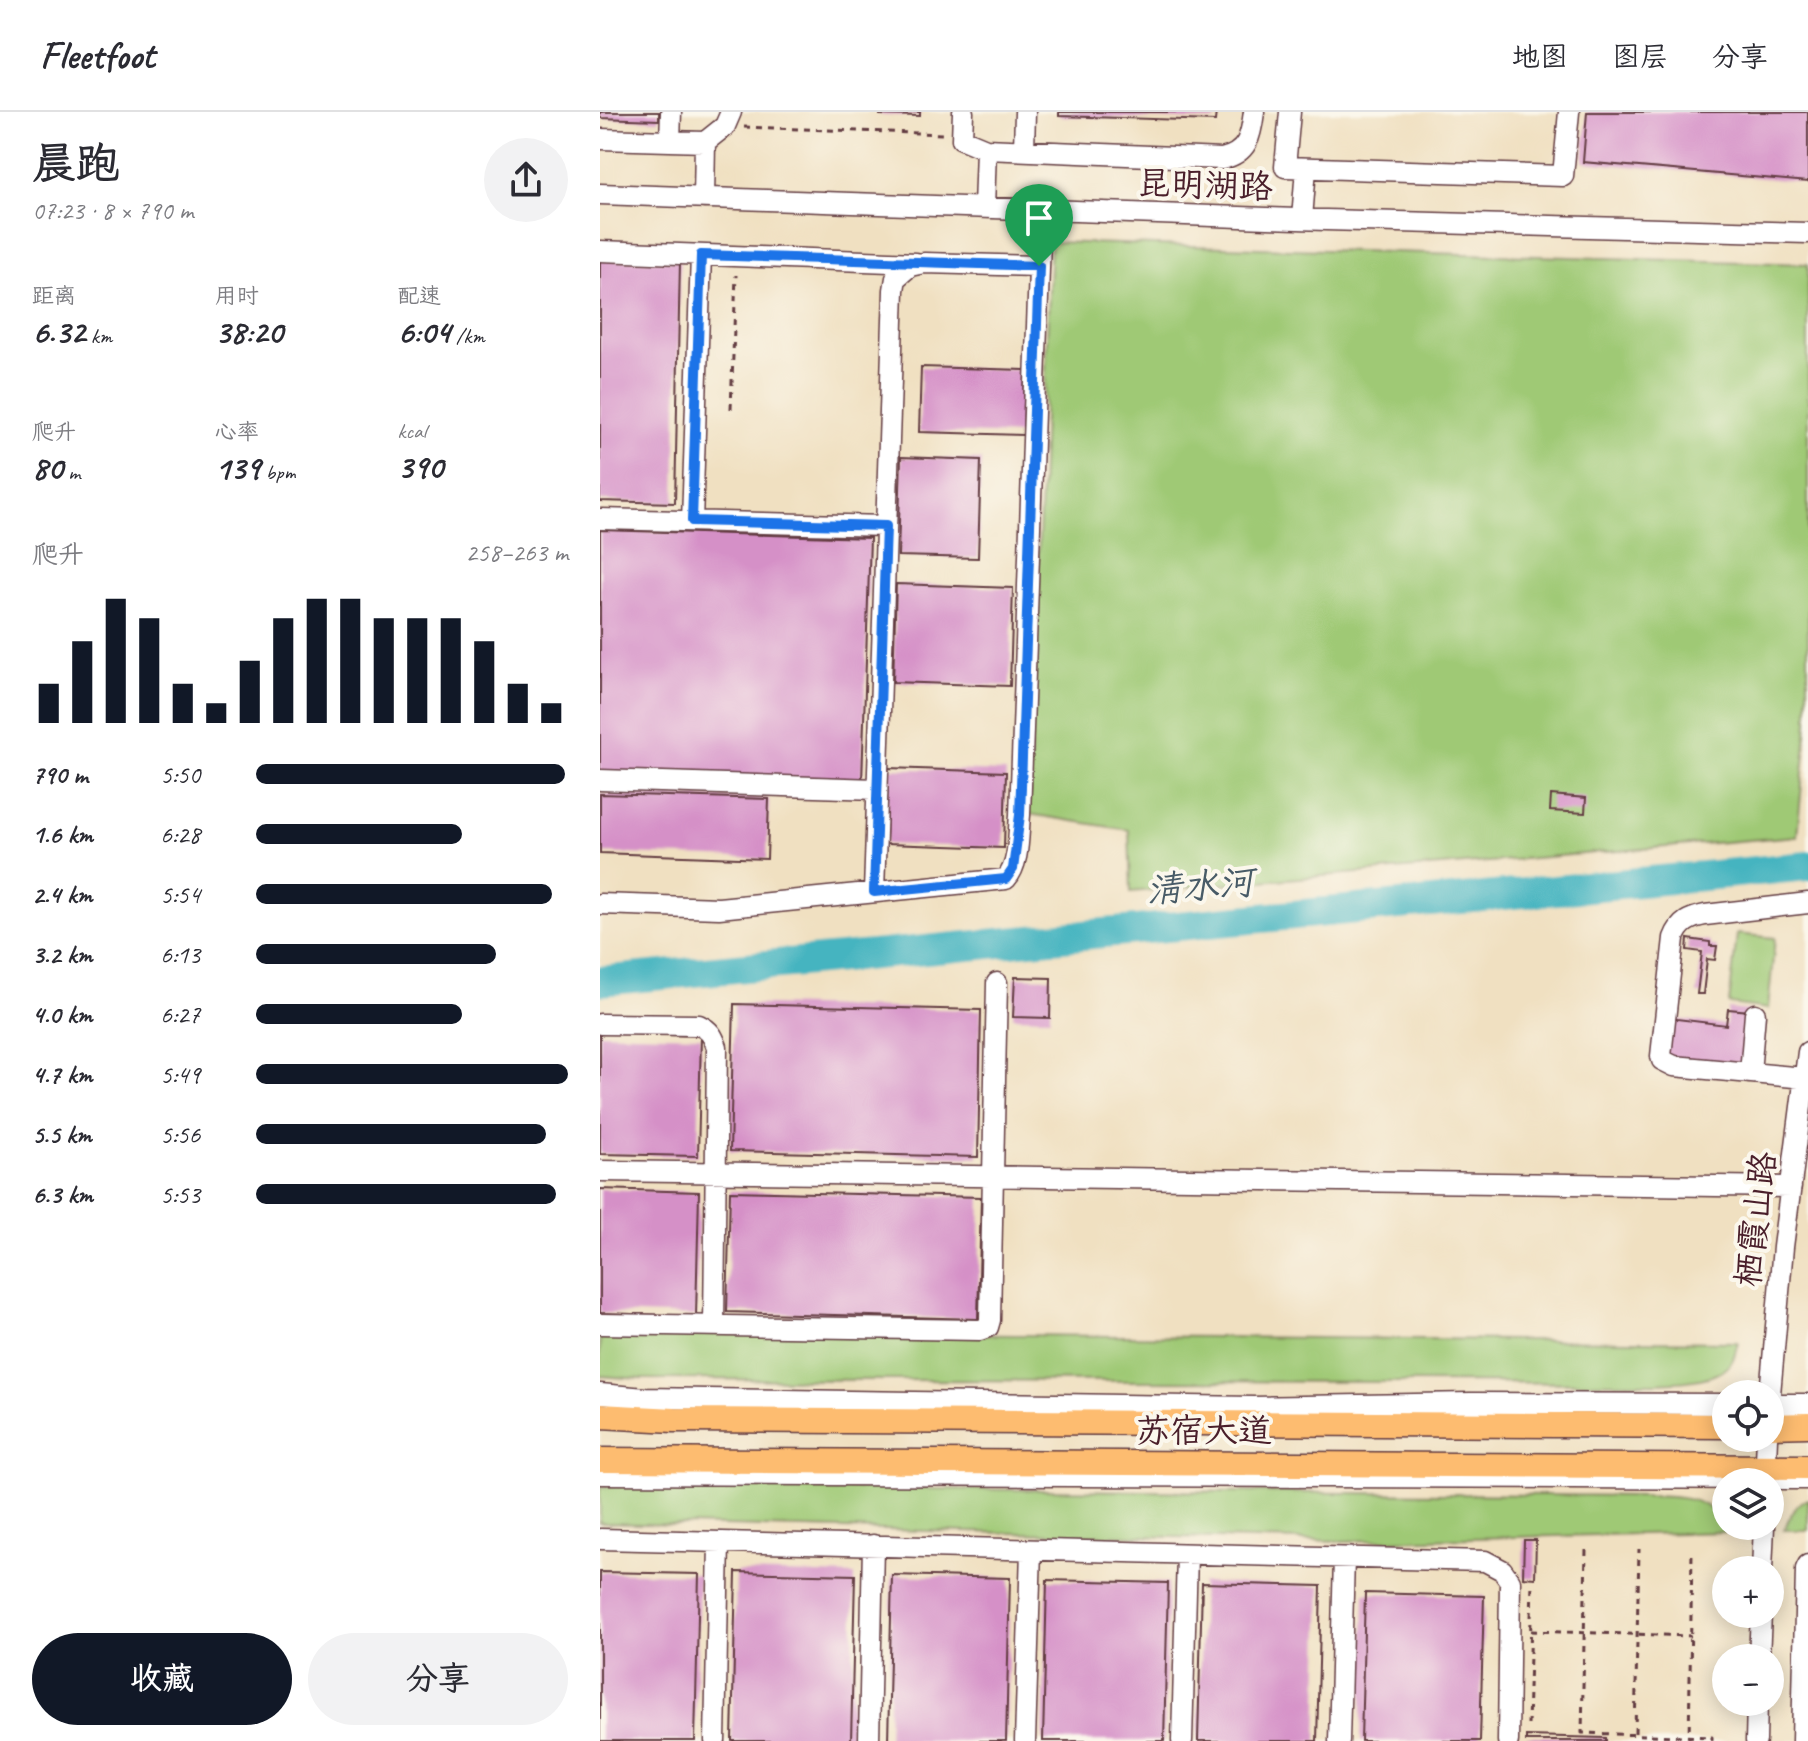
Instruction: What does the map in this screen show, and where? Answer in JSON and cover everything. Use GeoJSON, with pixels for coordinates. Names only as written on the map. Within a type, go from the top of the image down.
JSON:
{"type":"FeatureCollection","features":[{"type":"Feature","properties":{"kind":"main road","name":"苏宿大道"},"geometry":{"type":"LineString","coordinates":[[600,1416],[690,1420],[1712,1426]]}},
{"type":"Feature","properties":{"kind":"main road"},"geometry":{"type":"LineString","coordinates":[[1784,1426],[1808,1425]]}},
{"type":"Feature","properties":{"kind":"main road","name":"苏宿大道"},"geometry":{"type":"LineString","coordinates":[[600,1460],[1712,1475]]}},
{"type":"Feature","properties":{"kind":"main road","name":"苏宿大道"},"geometry":{"type":"LineString","coordinates":[[1784,1472],[1808,1467]]}},
{"type":"Feature","properties":{"kind":"street"},"geometry":{"type":"LineString","coordinates":[[670,141],[671,112]]}},
{"type":"Feature","properties":{"kind":"street"},"geometry":{"type":"LineString","coordinates":[[963,112],[962,139],[986,149],[1222,159],[1244,149],[1254,112]]}},
{"type":"Feature","properties":{"kind":"street"},"geometry":{"type":"LineString","coordinates":[[1024,150],[1025,112]]}},
{"type":"Feature","properties":{"kind":"street"},"geometry":{"type":"LineString","coordinates":[[1290,112],[1285,167],[1563,176],[1569,112]]}},
{"type":"Feature","properties":{"kind":"street"},"geometry":{"type":"LineString","coordinates":[[704,198],[705,142],[728,119]]}},
{"type":"Feature","properties":{"kind":"street"},"geometry":{"type":"LineString","coordinates":[[600,139],[705,142]]}},
{"type":"Feature","properties":{"kind":"street"},"geometry":{"type":"LineString","coordinates":[[984,208],[986,149]]}},
{"type":"Feature","properties":{"kind":"street"},"geometry":{"type":"LineString","coordinates":[[1302,219],[1306,168]]}},
{"type":"Feature","properties":{"kind":"street","name":"昆明湖路"},"geometry":{"type":"LineString","coordinates":[[600,194],[1041,211],[1808,233]]}},
{"type":"Feature","properties":{"kind":"street"},"geometry":{"type":"LineString","coordinates":[[600,904],[719,908],[1006,879],[1013,869],[1020,815],[1041,211]]}},
{"type":"Feature","properties":{"kind":"street"},"geometry":{"type":"LineString","coordinates":[[600,251],[1039,266]]}},
{"type":"Feature","properties":{"kind":"street"},"geometry":{"type":"LineString","coordinates":[[692,521],[701,255]]}},
{"type":"Feature","properties":{"kind":"street"},"geometry":{"type":"LineString","coordinates":[[874,892],[894,290],[896,278],[902,271],[924,263]]}},
{"type":"Feature","properties":{"kind":"street"},"geometry":{"type":"LineString","coordinates":[[600,519],[886,526]]}},
{"type":"Feature","properties":{"kind":"street"},"geometry":{"type":"LineString","coordinates":[[600,780],[877,789]]}},
{"type":"Feature","properties":{"kind":"street"},"geometry":{"type":"LineString","coordinates":[[1805,1078],[1674,1066],[1662,1060],[1674,938],[1680,926],[1694,918],[1808,903]]}},
{"type":"Feature","properties":{"kind":"street"},"geometry":{"type":"LineString","coordinates":[[600,1324],[980,1330],[988,1327],[997,983]]}},
{"type":"Feature","properties":{"kind":"street"},"geometry":{"type":"LineString","coordinates":[[1750,1073],[1755,1014]]}},
{"type":"Feature","properties":{"kind":"street"},"geometry":{"type":"LineString","coordinates":[[600,1024],[699,1025],[708,1029],[717,1047],[714,1326]]}},
{"type":"Feature","properties":{"kind":"street","name":"栖霞山路"},"geometry":{"type":"LineString","coordinates":[[1771,1380],[1791,1187],[1801,1160],[1808,1052]]}},
{"type":"Feature","properties":{"kind":"street"},"geometry":{"type":"LineString","coordinates":[[600,1171],[1791,1187]]}},
{"type":"Feature","properties":{"kind":"street"},"geometry":{"type":"LineString","coordinates":[[600,1394],[645,1398],[1254,1407],[1471,1403],[1712,1404]]}},
{"type":"Feature","properties":{"kind":"street"},"geometry":{"type":"LineString","coordinates":[[1784,1404],[1808,1404]]}},
{"type":"Feature","properties":{"kind":"street"},"geometry":{"type":"LineString","coordinates":[[600,1474],[1712,1476]]}},
{"type":"Feature","properties":{"kind":"street"},"geometry":{"type":"LineString","coordinates":[[1784,1477],[1808,1479]]}},
{"type":"Feature","properties":{"kind":"street"},"geometry":{"type":"LineString","coordinates":[[600,1539],[1485,1561],[1502,1570],[1510,1581],[1508,1741]]}},
{"type":"Feature","properties":{"kind":"street"},"geometry":{"type":"LineString","coordinates":[[715,1741],[719,1542]]}},
{"type":"Feature","properties":{"kind":"street"},"geometry":{"type":"LineString","coordinates":[[869,1741],[873,1545]]}},
{"type":"Feature","properties":{"kind":"street"},"geometry":{"type":"LineString","coordinates":[[1025,1741],[1031,1550]]}},
{"type":"Feature","properties":{"kind":"street"},"geometry":{"type":"LineString","coordinates":[[1182,1741],[1187,1554]]}},
{"type":"Feature","properties":{"kind":"street"},"geometry":{"type":"LineString","coordinates":[[1339,1741],[1344,1558]]}},
{"type":"Feature","properties":{"kind":"street"},"geometry":{"type":"LineString","coordinates":[[1802,1741],[1808,1565]]}},
{"type":"Feature","properties":{"kind":"street"},"geometry":{"type":"LineString","coordinates":[[1756,1741],[1757,1716]]}},
{"type":"Feature","properties":{"kind":"path"},"geometry":{"type":"LineString","coordinates":[[728,119],[946,134],[962,139]]}},
{"type":"Feature","properties":{"kind":"path"},"geometry":{"type":"LineString","coordinates":[[731,409],[736,256]]}},
{"type":"Feature","properties":{"kind":"path"},"geometry":{"type":"LineString","coordinates":[[1631,1741],[1638,1634],[1639,1549]]}},
{"type":"Feature","properties":{"kind":"path"},"geometry":{"type":"LineString","coordinates":[[1586,1550],[1582,1733],[1689,1739],[1712,1737],[1712,1741]]}},
{"type":"Feature","properties":{"kind":"path"},"geometry":{"type":"LineString","coordinates":[[1689,1739],[1692,1551]]}},
{"type":"Feature","properties":{"kind":"path"},"geometry":{"type":"LineString","coordinates":[[1528,1725],[1532,1583]]}},
{"type":"Feature","properties":{"kind":"path"},"geometry":{"type":"LineString","coordinates":[[1531,1631],[1691,1636]]}},
{"type":"Feature","properties":{"kind":"green space"},"geometry":{"type":"Polygon","coordinates":[[[1051,242],[1808,264],[1808,722],[1797,836],[1131,892],[1129,830],[1028,814],[1051,242]]]}},
{"type":"Feature","properties":{"kind":"green space"},"geometry":{"type":"Polygon","coordinates":[[[1737,934],[1775,938],[1768,1009],[1729,1004],[1737,934]]]}},
{"type":"Feature","properties":{"kind":"green space"},"geometry":{"type":"Polygon","coordinates":[[[600,1331],[1738,1342],[1732,1361],[1718,1373],[1697,1380],[1656,1383],[642,1379],[600,1376],[600,1331]]]}},
{"type":"Feature","properties":{"kind":"green space"},"geometry":{"type":"Polygon","coordinates":[[[600,1487],[1659,1496],[1688,1499],[1705,1505],[1712,1511],[1712,1532],[1340,1541],[600,1523],[600,1487]]]}},
{"type":"Feature","properties":{"kind":"green space"},"geometry":{"type":"Polygon","coordinates":[[[1808,1499],[1808,1530],[1784,1530],[1790,1516],[1808,1499]]]}},
{"type":"Feature","properties":{"kind":"building"},"geometry":{"type":"Polygon","coordinates":[[[600,112],[659,112],[659,120],[600,118],[600,112]]]}},
{"type":"Feature","properties":{"kind":"building"},"geometry":{"type":"Polygon","coordinates":[[[880,112],[920,112],[920,116],[880,115],[880,112]]]}},
{"type":"Feature","properties":{"kind":"building"},"geometry":{"type":"Polygon","coordinates":[[[1059,112],[1216,112],[1215,121],[1059,116],[1059,112]]]}},
{"type":"Feature","properties":{"kind":"building"},"geometry":{"type":"Polygon","coordinates":[[[1587,112],[1808,112],[1808,182],[1583,162],[1587,112]]]}},
{"type":"Feature","properties":{"kind":"building"},"geometry":{"type":"Polygon","coordinates":[[[600,260],[680,261],[675,503],[600,501],[600,260]]]}},
{"type":"Feature","properties":{"kind":"building"},"geometry":{"type":"Polygon","coordinates":[[[921,367],[1025,370],[1023,435],[919,432],[921,367]]]}},
{"type":"Feature","properties":{"kind":"building"},"geometry":{"type":"Polygon","coordinates":[[[901,457],[981,460],[978,558],[898,556],[901,457]]]}},
{"type":"Feature","properties":{"kind":"building"},"geometry":{"type":"Polygon","coordinates":[[[600,530],[870,538],[862,782],[600,773],[600,530]]]}},
{"type":"Feature","properties":{"kind":"building"},"geometry":{"type":"Polygon","coordinates":[[[896,584],[1013,588],[1010,686],[893,682],[896,584]]]}},
{"type":"Feature","properties":{"kind":"building"},"geometry":{"type":"Polygon","coordinates":[[[888,768],[1006,772],[1004,848],[886,844],[888,768]]]}},
{"type":"Feature","properties":{"kind":"building"},"geometry":{"type":"Polygon","coordinates":[[[600,794],[769,799],[767,859],[600,853],[600,794]]]}},
{"type":"Feature","properties":{"kind":"building"},"geometry":{"type":"Polygon","coordinates":[[[1551,795],[1586,798],[1585,813],[1550,811],[1551,795]]]}},
{"type":"Feature","properties":{"kind":"building"},"geometry":{"type":"Polygon","coordinates":[[[1688,939],[1717,946],[1715,960],[1707,959],[1703,994],[1697,994],[1702,952],[1687,950],[1688,939]]]}},
{"type":"Feature","properties":{"kind":"building"},"geometry":{"type":"Polygon","coordinates":[[[1015,977],[1051,978],[1050,1018],[1013,1017],[1015,977]]]}},
{"type":"Feature","properties":{"kind":"building"},"geometry":{"type":"Polygon","coordinates":[[[734,1004],[981,1010],[978,1157],[730,1151],[734,1004]]]}},
{"type":"Feature","properties":{"kind":"building"},"geometry":{"type":"Polygon","coordinates":[[[1728,1009],[1750,1011],[1743,1063],[1664,1058],[1669,1018],[1726,1025],[1728,1009]]]}},
{"type":"Feature","properties":{"kind":"building"},"geometry":{"type":"Polygon","coordinates":[[[600,1033],[701,1036],[698,1156],[600,1154],[600,1033]]]}},
{"type":"Feature","properties":{"kind":"building"},"geometry":{"type":"Polygon","coordinates":[[[600,1189],[699,1192],[696,1316],[600,1313],[600,1189]]]}},
{"type":"Feature","properties":{"kind":"building"},"geometry":{"type":"Polygon","coordinates":[[[730,1191],[981,1197],[978,1319],[727,1312],[730,1191]]]}},
{"type":"Feature","properties":{"kind":"building"},"geometry":{"type":"Polygon","coordinates":[[[1524,1540],[1536,1540],[1535,1578],[1523,1577],[1524,1540]]]}},
{"type":"Feature","properties":{"kind":"building"},"geometry":{"type":"Polygon","coordinates":[[[600,1572],[699,1574],[695,1741],[600,1741],[600,1572]]]}},
{"type":"Feature","properties":{"kind":"building"},"geometry":{"type":"Polygon","coordinates":[[[736,1572],[855,1575],[851,1741],[732,1741],[736,1572]]]}},
{"type":"Feature","properties":{"kind":"building"},"geometry":{"type":"Polygon","coordinates":[[[892,1575],[1010,1578],[1006,1741],[888,1741],[892,1575]]]}},
{"type":"Feature","properties":{"kind":"building"},"geometry":{"type":"Polygon","coordinates":[[[1047,1580],[1168,1583],[1164,1741],[1043,1741],[1047,1580]]]}},
{"type":"Feature","properties":{"kind":"building"},"geometry":{"type":"Polygon","coordinates":[[[1202,1583],[1321,1586],[1317,1741],[1198,1741],[1202,1583]]]}},
{"type":"Feature","properties":{"kind":"building"},"geometry":{"type":"Polygon","coordinates":[[[1365,1593],[1484,1596],[1480,1741],[1361,1741],[1365,1593]]]}},
{"type":"Feature","properties":{"kind":"building"},"geometry":{"type":"Polygon","coordinates":[[[1526,1736],[1606,1738],[1606,1741],[1526,1741],[1526,1736]]]}},
{"type":"Feature","properties":{"kind":"waterway","name":"清水河"},"geometry":{"type":"LineString","coordinates":[[600,981],[1808,866]]}},
{"type":"Feature","properties":{"kind":"route"},"geometry":{"type":"LineString","coordinates":[[701,255],[1039,266],[1020,815],[1013,869],[1006,879],[874,892],[886,526],[692,521],[701,255]]}}]}
